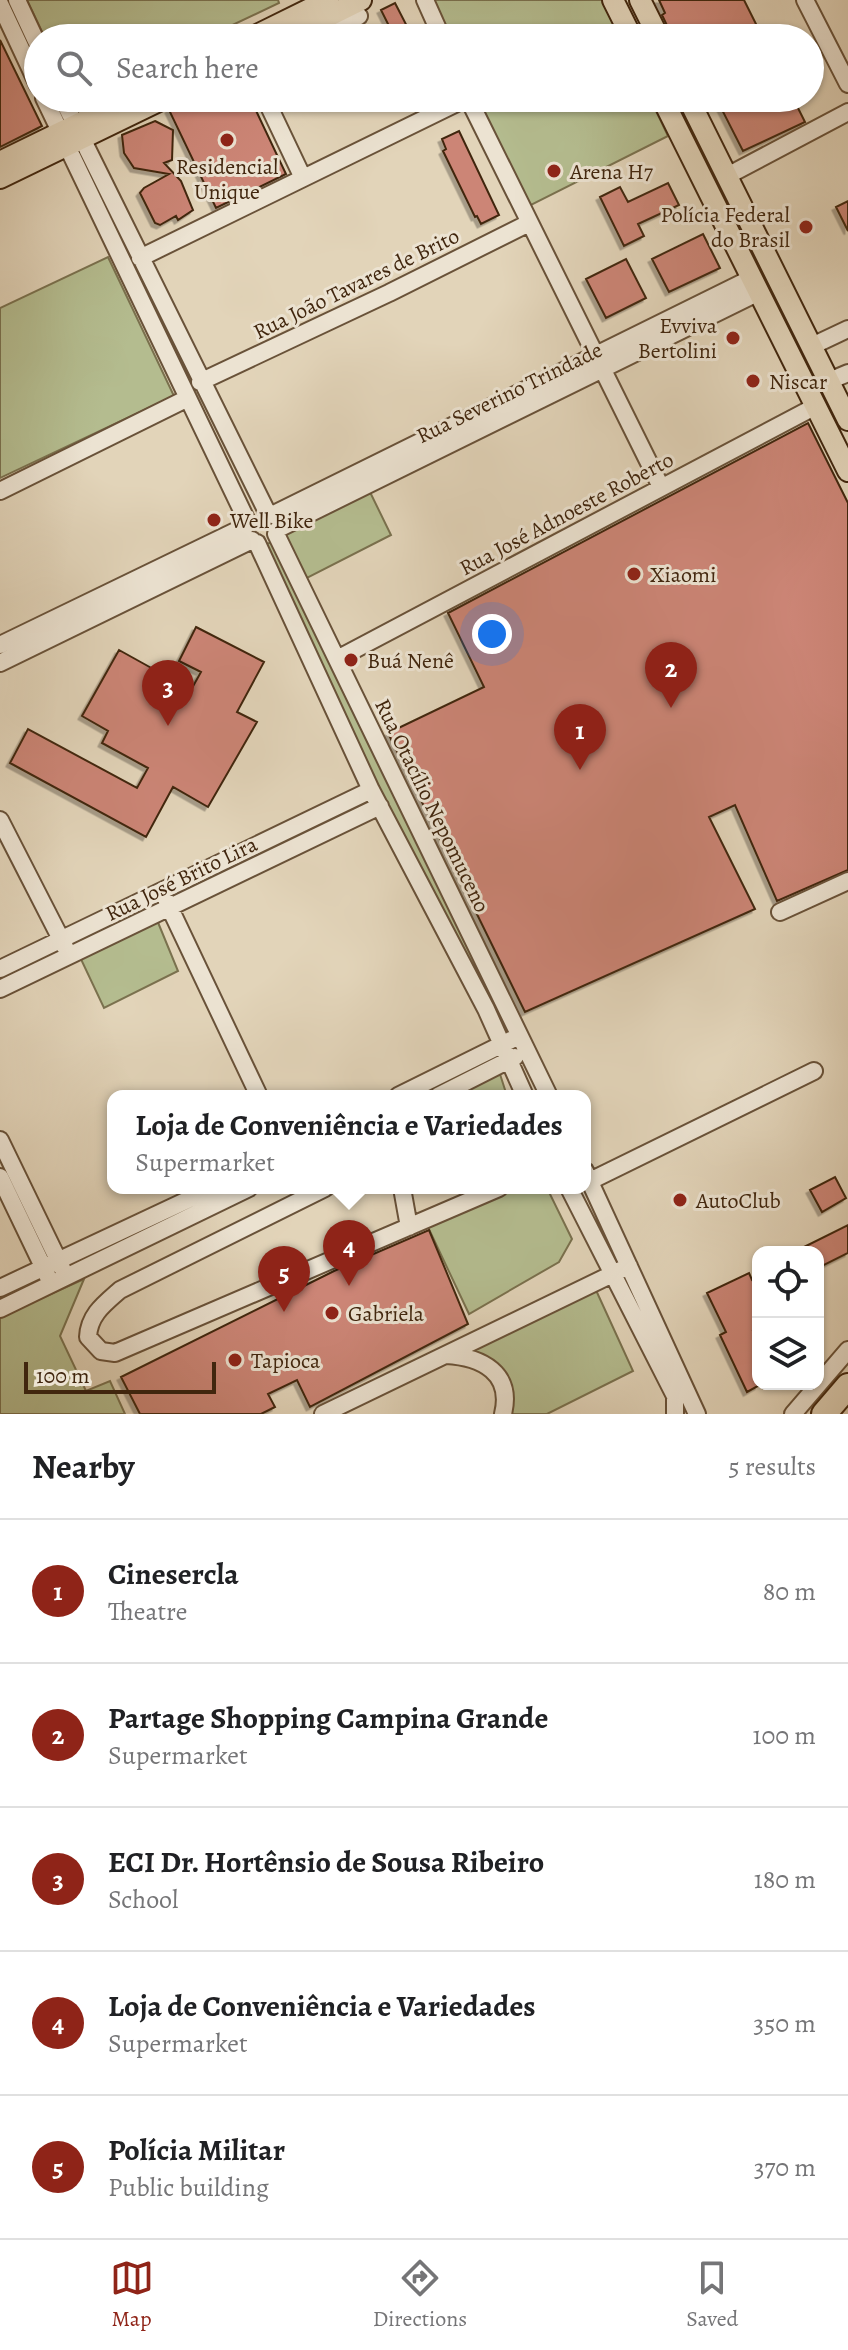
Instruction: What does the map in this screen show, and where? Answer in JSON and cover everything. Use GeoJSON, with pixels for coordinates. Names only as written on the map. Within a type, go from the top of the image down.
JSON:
{"type":"FeatureCollection","features":[{"type":"Feature","properties":{"kind":"highway"},"geometry":{"type":"LineString","coordinates":[[824,1414],[848,1386]]}},
{"type":"Feature","properties":{"kind":"main road"},"geometry":{"type":"LineString","coordinates":[[279,24],[328,0]]}},
{"type":"Feature","properties":{"kind":"main road"},"geometry":{"type":"LineString","coordinates":[[613,0],[625,24]]}},
{"type":"Feature","properties":{"kind":"main road"},"geometry":{"type":"LineString","coordinates":[[640,0],[652,24]]}},
{"type":"Feature","properties":{"kind":"main road"},"geometry":{"type":"LineString","coordinates":[[320,24],[360,8]]}},
{"type":"Feature","properties":{"kind":"main road"},"geometry":{"type":"LineString","coordinates":[[0,178],[109,112]]}},
{"type":"Feature","properties":{"kind":"main road"},"geometry":{"type":"LineString","coordinates":[[0,162],[131,112]]}},
{"type":"Feature","properties":{"kind":"main road"},"geometry":{"type":"LineString","coordinates":[[669,112],[848,471]]}},
{"type":"Feature","properties":{"kind":"main road"},"geometry":{"type":"LineString","coordinates":[[695,112],[812,346],[839,377],[848,420]]}},
{"type":"Feature","properties":{"kind":"street"},"geometry":{"type":"LineString","coordinates":[[17,0],[28,24]]}},
{"type":"Feature","properties":{"kind":"street"},"geometry":{"type":"LineString","coordinates":[[425,0],[436,24]]}},
{"type":"Feature","properties":{"kind":"street"},"geometry":{"type":"LineString","coordinates":[[805,0],[817,24]]}},
{"type":"Feature","properties":{"kind":"street"},"geometry":{"type":"LineString","coordinates":[[0,4],[24,55]]}},
{"type":"Feature","properties":{"kind":"street"},"geometry":{"type":"LineString","coordinates":[[336,24],[360,8]]}},
{"type":"Feature","properties":{"kind":"street"},"geometry":{"type":"LineString","coordinates":[[824,37],[848,84]]}},
{"type":"Feature","properties":{"kind":"street","name":"Rua Otacílio Nepomuceno"},"geometry":{"type":"LineString","coordinates":[[54,112],[72,136],[140,258],[273,522],[546,1090]]}},
{"type":"Feature","properties":{"kind":"street","name":"Rua Otacílio Nepomuceno"},"geometry":{"type":"LineString","coordinates":[[66,112],[72,136],[188,398],[371,790],[502,1044],[522,1090]]}},
{"type":"Feature","properties":{"kind":"street"},"geometry":{"type":"LineString","coordinates":[[272,112],[300,173]]}},
{"type":"Feature","properties":{"kind":"street"},"geometry":{"type":"LineString","coordinates":[[140,258],[300,173],[437,112]]}},
{"type":"Feature","properties":{"kind":"street"},"geometry":{"type":"LineString","coordinates":[[475,112],[661,487]]}},
{"type":"Feature","properties":{"kind":"street"},"geometry":{"type":"LineString","coordinates":[[727,176],[848,112]]}},
{"type":"Feature","properties":{"kind":"street","name":"Rua João Tavares de Brito"},"geometry":{"type":"LineString","coordinates":[[200,382],[529,223]]}},
{"type":"Feature","properties":{"kind":"street","name":"Rua Severino Trindade"},"geometry":{"type":"LineString","coordinates":[[273,522],[756,285]]}},
{"type":"Feature","properties":{"kind":"street"},"geometry":{"type":"LineString","coordinates":[[812,346],[848,329]]}},
{"type":"Feature","properties":{"kind":"street"},"geometry":{"type":"LineString","coordinates":[[0,491],[188,398]]}},
{"type":"Feature","properties":{"kind":"street","name":"Rua José Adnoeste Roberto"},"geometry":{"type":"LineString","coordinates":[[337,659],[816,406]]}},
{"type":"Feature","properties":{"kind":"street"},"geometry":{"type":"LineString","coordinates":[[0,663],[251,532],[258,512],[273,522],[266,543],[251,532]]}},
{"type":"Feature","properties":{"kind":"street"},"geometry":{"type":"LineString","coordinates":[[0,645],[251,532]]}},
{"type":"Feature","properties":{"kind":"street","name":"Rua José Brito Lira"},"geometry":{"type":"LineString","coordinates":[[0,969],[371,790]]}},
{"type":"Feature","properties":{"kind":"street","name":"Rua José Brito Lira"},"geometry":{"type":"LineString","coordinates":[[0,989],[380,806]]}},
{"type":"Feature","properties":{"kind":"street"},"geometry":{"type":"LineString","coordinates":[[0,820],[69,955]]}},
{"type":"Feature","properties":{"kind":"street"},"geometry":{"type":"LineString","coordinates":[[780,912],[848,881]]}},
{"type":"Feature","properties":{"kind":"street"},"geometry":{"type":"LineString","coordinates":[[161,890],[256,1090]]}},
{"type":"Feature","properties":{"kind":"street"},"geometry":{"type":"LineString","coordinates":[[410,1090],[502,1044],[523,1043]]}},
{"type":"Feature","properties":{"kind":"street"},"geometry":{"type":"LineString","coordinates":[[450,1090],[509,1061],[523,1043]]}},
{"type":"Feature","properties":{"kind":"street"},"geometry":{"type":"LineString","coordinates":[[591,1174],[814,1071]]}},
{"type":"Feature","properties":{"kind":"street"},"geometry":{"type":"LineString","coordinates":[[0,1140],[59,1280]]}},
{"type":"Feature","properties":{"kind":"street"},"geometry":{"type":"LineString","coordinates":[[0,1177],[51,1263]]}},
{"type":"Feature","properties":{"kind":"street"},"geometry":{"type":"LineString","coordinates":[[591,1185],[629,1266],[667,1366],[675,1396],[675,1414]]}},
{"type":"Feature","properties":{"kind":"street"},"geometry":{"type":"LineString","coordinates":[[0,1288],[200,1194]]}},
{"type":"Feature","properties":{"kind":"street"},"geometry":{"type":"LineString","coordinates":[[0,1309],[237,1194]]}},
{"type":"Feature","properties":{"kind":"street"},"geometry":{"type":"LineString","coordinates":[[313,1194],[120,1290],[101,1306],[89,1324],[88,1337],[101,1351],[115,1353],[485,1194]]}},
{"type":"Feature","properties":{"kind":"street"},"geometry":{"type":"LineString","coordinates":[[403,1194],[409,1227]]}},
{"type":"Feature","properties":{"kind":"street"},"geometry":{"type":"LineString","coordinates":[[572,1194],[613,1274],[697,1414]]}},
{"type":"Feature","properties":{"kind":"street"},"geometry":{"type":"LineString","coordinates":[[323,1414],[629,1266]]}},
{"type":"Feature","properties":{"kind":"street"},"geometry":{"type":"LineString","coordinates":[[793,1414],[848,1350]]}},
{"type":"Feature","properties":{"kind":"street"},"geometry":{"type":"LineString","coordinates":[[444,1355],[463,1356],[486,1364],[503,1382],[506,1393],[503,1414]]}},
{"type":"Feature","properties":{"kind":"green space"},"geometry":{"type":"Polygon","coordinates":[[[27,0],[278,0],[279,3],[235,24],[38,24],[27,0]]]}},
{"type":"Feature","properties":{"kind":"green space"},"geometry":{"type":"Polygon","coordinates":[[[431,0],[603,0],[614,24],[442,24],[431,0]]]}},
{"type":"Feature","properties":{"kind":"green space","name":"Arena H7"},"geometry":{"type":"Polygon","coordinates":[[[483,112],[657,112],[668,136],[527,207],[483,112]]]}},
{"type":"Feature","properties":{"kind":"green space"},"geometry":{"type":"Polygon","coordinates":[[[108,257],[174,396],[0,478],[0,308],[108,257]]]}},
{"type":"Feature","properties":{"kind":"green space"},"geometry":{"type":"Polygon","coordinates":[[[368,488],[391,535],[303,580],[279,530],[368,488]]]}},
{"type":"Feature","properties":{"kind":"green space"},"geometry":{"type":"Polygon","coordinates":[[[272,542],[509,1023],[498,1027],[374,781],[261,546],[272,542]]]}},
{"type":"Feature","properties":{"kind":"green space"},"geometry":{"type":"Polygon","coordinates":[[[372,794],[378,805],[173,905],[166,891],[372,794]]]}},
{"type":"Feature","properties":{"kind":"green space"},"geometry":{"type":"Polygon","coordinates":[[[157,920],[178,971],[104,1008],[79,955],[157,920]]]}},
{"type":"Feature","properties":{"kind":"green space"},"geometry":{"type":"Polygon","coordinates":[[[499,1071],[505,1090],[459,1090],[499,1071]]]}},
{"type":"Feature","properties":{"kind":"green space"},"geometry":{"type":"Polygon","coordinates":[[[497,1194],[550,1194],[572,1239],[559,1262],[469,1314],[427,1225],[497,1194]]]}},
{"type":"Feature","properties":{"kind":"green space"},"geometry":{"type":"Polygon","coordinates":[[[84,1279],[60,1336],[86,1391],[110,1381],[125,1414],[0,1414],[0,1317],[84,1279]]]}},
{"type":"Feature","properties":{"kind":"green space"},"geometry":{"type":"Polygon","coordinates":[[[595,1288],[633,1371],[547,1414],[508,1414],[500,1370],[487,1359],[461,1351],[595,1288]]]}},
{"type":"Feature","properties":{"kind":"building"},"geometry":{"type":"Polygon","coordinates":[[[659,0],[744,0],[756,24],[666,24],[662,15],[665,13],[659,0]]]}},
{"type":"Feature","properties":{"kind":"building"},"geometry":{"type":"Polygon","coordinates":[[[395,3],[406,24],[388,24],[381,10],[395,3]]]}},
{"type":"Feature","properties":{"kind":"building"},"geometry":{"type":"Polygon","coordinates":[[[0,40],[24,89],[24,112],[35,112],[42,126],[0,147],[0,40]]]}},
{"type":"Feature","properties":{"kind":"building","name":"Residencial Unique"},"geometry":{"type":"Polygon","coordinates":[[[170,112],[257,112],[286,174],[216,208],[170,112]]]}},
{"type":"Feature","properties":{"kind":"building"},"geometry":{"type":"Polygon","coordinates":[[[723,112],[800,112],[805,122],[743,151],[723,112]]]}},
{"type":"Feature","properties":{"kind":"building"},"geometry":{"type":"Polygon","coordinates":[[[155,121],[173,130],[172,160],[164,163],[181,181],[193,210],[178,220],[176,216],[160,225],[155,223],[140,193],[169,174],[134,168],[124,153],[122,135],[155,121]]]}},
{"type":"Feature","properties":{"kind":"building"},"geometry":{"type":"Polygon","coordinates":[[[459,131],[499,215],[481,224],[443,151],[446,149],[442,139],[459,131]]]}},
{"type":"Feature","properties":{"kind":"building"},"geometry":{"type":"Polygon","coordinates":[[[668,183],[679,205],[638,224],[644,236],[624,246],[600,197],[620,187],[628,202],[668,183]]]}},
{"type":"Feature","properties":{"kind":"building"},"geometry":{"type":"Polygon","coordinates":[[[848,201],[848,231],[836,207],[848,201]]]}},
{"type":"Feature","properties":{"kind":"building"},"geometry":{"type":"Polygon","coordinates":[[[703,234],[720,268],[669,292],[652,259],[703,234]]]}},
{"type":"Feature","properties":{"kind":"building"},"geometry":{"type":"Polygon","coordinates":[[[626,259],[646,298],[606,318],[586,279],[626,259]]]}},
{"type":"Feature","properties":{"kind":"building"},"geometry":{"type":"Polygon","coordinates":[[[808,423],[848,503],[848,870],[777,901],[735,805],[709,817],[755,909],[525,1012],[388,733],[484,687],[448,613],[808,423]]]}},
{"type":"Feature","properties":{"kind":"building"},"geometry":{"type":"Polygon","coordinates":[[[196,627],[264,662],[237,712],[257,722],[208,807],[173,787],[146,837],[10,763],[28,729],[137,788],[148,768],[102,743],[108,731],[82,716],[119,650],[191,690],[201,672],[179,661],[196,627]]]}},
{"type":"Feature","properties":{"kind":"building"},"geometry":{"type":"Polygon","coordinates":[[[835,1177],[846,1198],[822,1212],[810,1190],[835,1177]]]}},
{"type":"Feature","properties":{"kind":"building"},"geometry":{"type":"Polygon","coordinates":[[[848,1225],[848,1253],[824,1265],[824,1246],[806,1246],[848,1225]]]}},
{"type":"Feature","properties":{"kind":"building"},"geometry":{"type":"Polygon","coordinates":[[[429,1230],[468,1324],[310,1407],[297,1380],[268,1394],[275,1407],[261,1414],[140,1414],[121,1377],[334,1271],[429,1230]]]}},
{"type":"Feature","properties":{"kind":"building"},"geometry":{"type":"Polygon","coordinates":[[[749,1273],[752,1280],[752,1389],[747,1392],[720,1335],[726,1332],[707,1293],[749,1273]]]}},
{"type":"Feature","properties":{"kind":"place","name":"Residencial Unique"},"geometry":{"type":"Point","coordinates":[227,140]}},
{"type":"Feature","properties":{"kind":"place","name":"Arena H7"},"geometry":{"type":"Point","coordinates":[554,171]}},
{"type":"Feature","properties":{"kind":"place","name":"Polícia Federal do Brasil"},"geometry":{"type":"Point","coordinates":[806,227]}},
{"type":"Feature","properties":{"kind":"place","name":"Evviva Bertolini"},"geometry":{"type":"Point","coordinates":[733,338]}},
{"type":"Feature","properties":{"kind":"place","name":"Niscar"},"geometry":{"type":"Point","coordinates":[753,381]}},
{"type":"Feature","properties":{"kind":"place","name":"Well Bike"},"geometry":{"type":"Point","coordinates":[214,520]}},
{"type":"Feature","properties":{"kind":"place","name":"Xiaomi"},"geometry":{"type":"Point","coordinates":[634,574]}},
{"type":"Feature","properties":{"kind":"place","name":"Buá Nenê"},"geometry":{"type":"Point","coordinates":[351,660]}},
{"type":"Feature","properties":{"kind":"place","name":"Partage Shopping Campina Grande"},"geometry":{"type":"Point","coordinates":[671,708]}},
{"type":"Feature","properties":{"kind":"place","name":"ECI Dr. Hortênsio de Sousa Ribeiro"},"geometry":{"type":"Point","coordinates":[168,726]}},
{"type":"Feature","properties":{"kind":"place","name":"Cinesercla"},"geometry":{"type":"Point","coordinates":[580,770]}},
{"type":"Feature","properties":{"kind":"place","name":"AutoClub"},"geometry":{"type":"Point","coordinates":[680,1200]}},
{"type":"Feature","properties":{"kind":"place","name":"Loja de Conveniência e Variedades"},"geometry":{"type":"Point","coordinates":[349,1286]}},
{"type":"Feature","properties":{"kind":"place","name":"Polícia Militar"},"geometry":{"type":"Point","coordinates":[284,1312]}},
{"type":"Feature","properties":{"kind":"place","name":"Gabriela"},"geometry":{"type":"Point","coordinates":[332,1313]}},
{"type":"Feature","properties":{"kind":"place","name":"Tapioca"},"geometry":{"type":"Point","coordinates":[235,1360]}}]}
